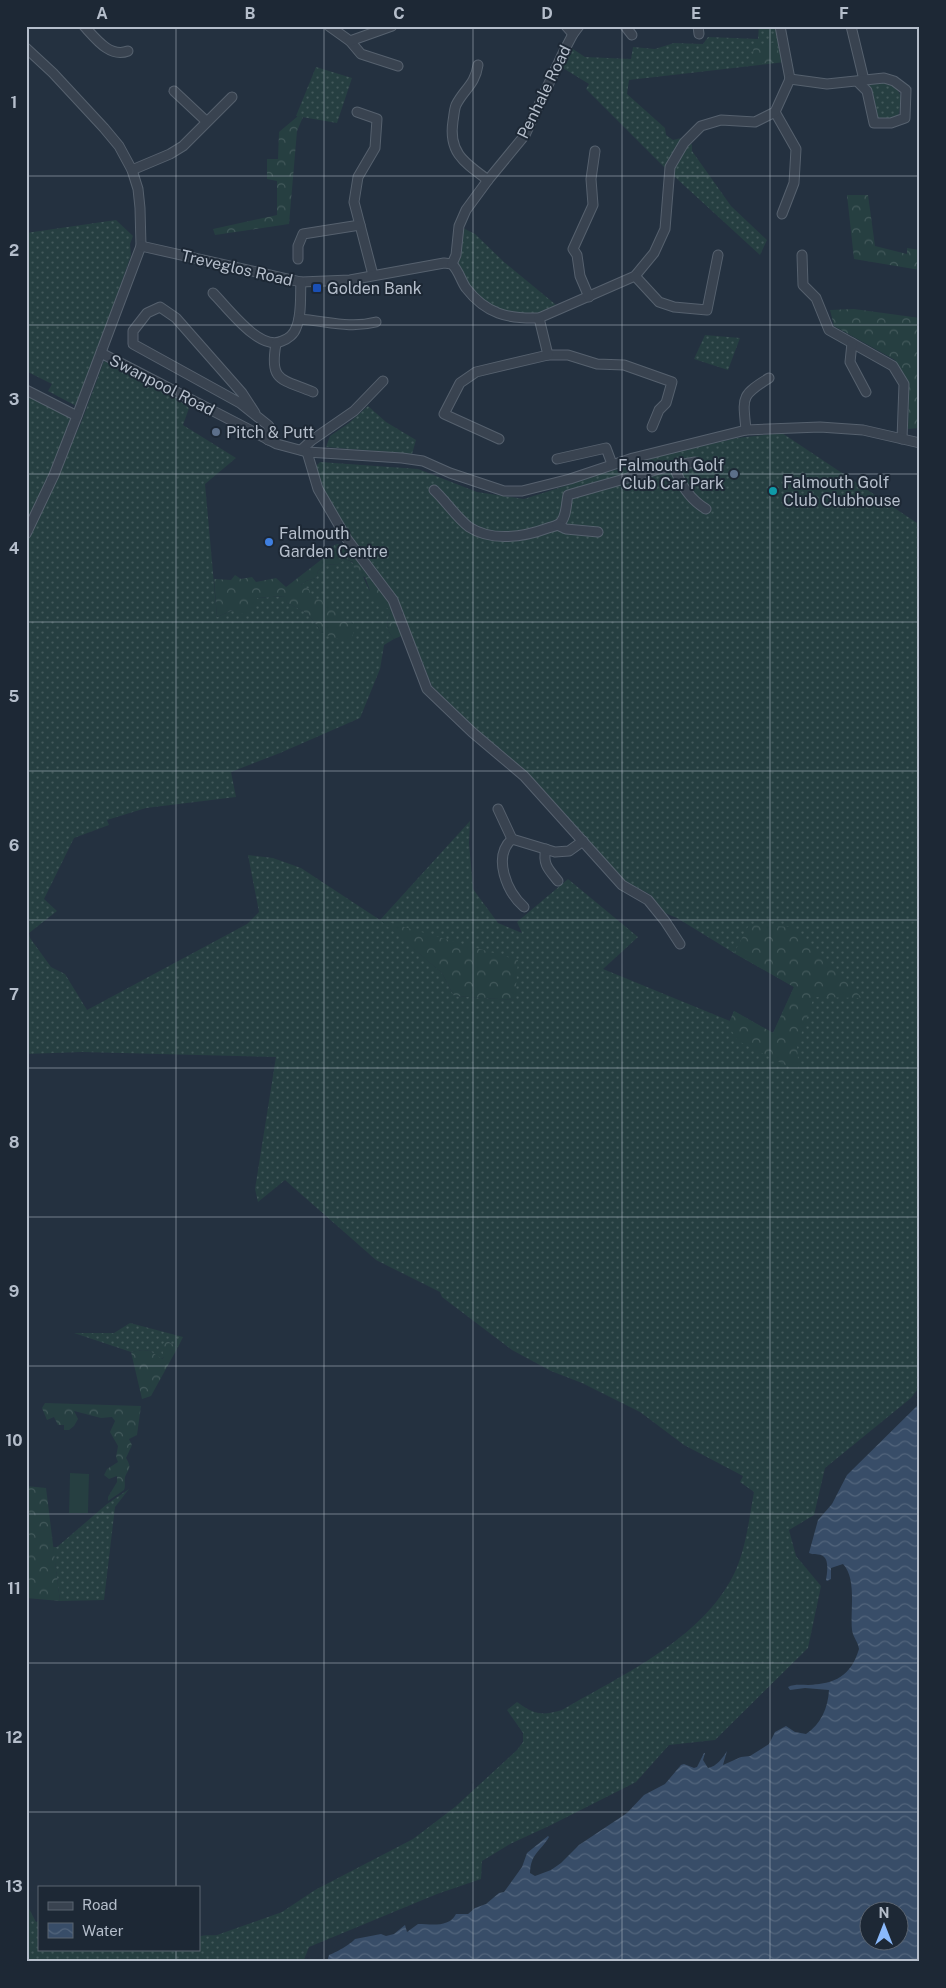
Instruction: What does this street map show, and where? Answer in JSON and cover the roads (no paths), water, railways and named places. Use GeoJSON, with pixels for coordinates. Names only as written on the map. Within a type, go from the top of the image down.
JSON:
{"type":"FeatureCollection","features":[{"type":"Feature","properties":{"kind":"street"},"geometry":{"type":"LineString","coordinates":[[84,26],[110,51],[121,54],[128,50]]}},
{"type":"Feature","properties":{"kind":"street"},"geometry":{"type":"LineString","coordinates":[[329,26],[350,41],[360,54],[398,66]]}},
{"type":"Feature","properties":{"kind":"street"},"geometry":{"type":"LineString","coordinates":[[350,41],[392,26]]}},
{"type":"Feature","properties":{"kind":"street"},"geometry":{"type":"LineString","coordinates":[[566,26],[573,34]]}},
{"type":"Feature","properties":{"kind":"street","name":"Penhale Road"},"geometry":{"type":"LineString","coordinates":[[452,264],[456,255],[459,226],[466,210],[488,180],[526,135],[573,34],[579,26]]}},
{"type":"Feature","properties":{"kind":"street"},"geometry":{"type":"LineString","coordinates":[[626,26],[632,35]]}},
{"type":"Feature","properties":{"kind":"street"},"geometry":{"type":"LineString","coordinates":[[452,264],[472,294],[492,311],[503,316],[522,319],[539,318],[589,298],[635,276],[654,253],[664,229],[670,167],[684,143],[701,126],[721,120],[755,122],[775,112],[790,79],[780,26]]}},
{"type":"Feature","properties":{"kind":"street"},"geometry":{"type":"LineString","coordinates":[[790,79],[827,84],[861,81],[884,78],[894,81],[906,90],[905,118],[892,123],[874,123],[867,91],[861,81],[851,26]]}},
{"type":"Feature","properties":{"kind":"street"},"geometry":{"type":"LineString","coordinates":[[26,48],[104,128],[119,146],[132,170],[138,189],[141,246],[78,416],[54,475],[26,534]]}},
{"type":"Feature","properties":{"kind":"street"},"geometry":{"type":"LineString","coordinates":[[478,65],[476,79],[455,106],[452,127],[454,149],[464,162],[488,180]]}},
{"type":"Feature","properties":{"kind":"street"},"geometry":{"type":"LineString","coordinates":[[174,91],[206,121]]}},
{"type":"Feature","properties":{"kind":"street"},"geometry":{"type":"LineString","coordinates":[[132,170],[170,154],[183,146],[232,96]]}},
{"type":"Feature","properties":{"kind":"street"},"geometry":{"type":"LineString","coordinates":[[357,112],[376,119],[375,148],[358,177],[354,202],[374,275]]}},
{"type":"Feature","properties":{"kind":"street"},"geometry":{"type":"LineString","coordinates":[[775,112],[796,149],[794,183],[782,214]]}},
{"type":"Feature","properties":{"kind":"street"},"geometry":{"type":"LineString","coordinates":[[589,298],[580,276],[577,255],[573,249],[593,205],[591,179],[595,151]]}},
{"type":"Feature","properties":{"kind":"street"},"geometry":{"type":"LineString","coordinates":[[298,259],[298,246],[303,234],[360,225]]}},
{"type":"Feature","properties":{"kind":"street","name":"Treveglos Road"},"geometry":{"type":"LineString","coordinates":[[141,246],[301,282],[327,282],[452,264]]}},
{"type":"Feature","properties":{"kind":"street"},"geometry":{"type":"LineString","coordinates":[[635,276],[659,302],[674,307],[707,310],[718,255]]}},
{"type":"Feature","properties":{"kind":"street"},"geometry":{"type":"LineString","coordinates":[[802,255],[803,285],[816,298],[829,330],[893,366],[904,384],[902,439]]}},
{"type":"Feature","properties":{"kind":"street"},"geometry":{"type":"LineString","coordinates":[[213,293],[253,334],[264,341],[276,344],[287,339],[296,330],[299,319],[301,282]]}},
{"type":"Feature","properties":{"kind":"street"},"geometry":{"type":"LineString","coordinates":[[255,413],[242,393],[176,318],[160,307],[147,313],[133,331],[133,344],[255,413],[270,426],[268,440]]}},
{"type":"Feature","properties":{"kind":"street"},"geometry":{"type":"LineString","coordinates":[[539,318],[548,355]]}},
{"type":"Feature","properties":{"kind":"street"},"geometry":{"type":"LineString","coordinates":[[299,319],[324,321],[347,326],[376,322]]}},
{"type":"Feature","properties":{"kind":"street"},"geometry":{"type":"LineString","coordinates":[[852,343],[850,362],[866,392]]}},
{"type":"Feature","properties":{"kind":"street"},"geometry":{"type":"LineString","coordinates":[[276,344],[273,362],[274,371],[283,380],[313,392]]}},
{"type":"Feature","properties":{"kind":"street","name":"Swanpool Road"},"geometry":{"type":"LineString","coordinates":[[101,353],[277,444],[304,451],[424,461],[450,474],[504,490],[522,491],[570,479],[612,464],[746,430],[820,427],[863,430],[920,444]]}},
{"type":"Feature","properties":{"kind":"street"},"geometry":{"type":"LineString","coordinates":[[499,439],[444,414],[460,383],[476,372],[548,355],[568,355],[597,364],[624,365],[672,382],[666,403],[659,410],[652,427]]}},
{"type":"Feature","properties":{"kind":"street"},"geometry":{"type":"LineString","coordinates":[[746,430],[743,402],[749,391],[769,378]]}},
{"type":"Feature","properties":{"kind":"street"},"geometry":{"type":"LineString","coordinates":[[384,381],[354,411],[312,440],[304,451],[317,486],[347,540],[393,600],[428,688],[472,732],[524,776],[622,885],[648,900],[680,944]]}},
{"type":"Feature","properties":{"kind":"street"},"geometry":{"type":"LineString","coordinates":[[26,390],[78,416]]}},
{"type":"Feature","properties":{"kind":"street"},"geometry":{"type":"LineString","coordinates":[[557,459],[606,448],[612,464]]}},
{"type":"Feature","properties":{"kind":"street"},"geometry":{"type":"LineString","coordinates":[[434,490],[469,527],[500,536],[515,536],[534,533],[558,525],[564,517],[568,495],[695,462]]}},
{"type":"Feature","properties":{"kind":"street"},"geometry":{"type":"LineString","coordinates":[[674,466],[683,488],[706,509]]}},
{"type":"Feature","properties":{"kind":"street"},"geometry":{"type":"LineString","coordinates":[[558,525],[566,529],[598,532]]}},
{"type":"Feature","properties":{"kind":"street"},"geometry":{"type":"LineString","coordinates":[[498,809],[512,839],[555,852],[569,851],[583,841]]}},
{"type":"Feature","properties":{"kind":"street"},"geometry":{"type":"LineString","coordinates":[[512,839],[505,846],[503,863],[506,884],[514,898],[524,907]]}},
{"type":"Feature","properties":{"kind":"street"},"geometry":{"type":"LineString","coordinates":[[546,849],[544,858],[558,881]]}},
{"type":"Feature","properties":{"kind":"water"},"geometry":{"type":"Polygon","coordinates":[[[920,1403],[920,1962],[327,1962],[329,1955],[355,1939],[381,1934],[386,1936],[394,1934],[405,1925],[407,1932],[418,1924],[434,1925],[444,1923],[456,1914],[468,1914],[475,1908],[486,1904],[499,1893],[504,1892],[522,1867],[527,1853],[548,1836],[546,1842],[532,1861],[530,1873],[535,1876],[551,1870],[579,1845],[627,1813],[644,1795],[665,1784],[681,1765],[697,1767],[704,1753],[703,1760],[708,1768],[719,1762],[727,1751],[723,1765],[741,1757],[750,1756],[769,1744],[775,1732],[786,1726],[795,1732],[806,1734],[811,1730],[823,1715],[829,1690],[805,1688],[790,1690],[788,1687],[826,1683],[841,1677],[851,1666],[859,1649],[852,1630],[852,1595],[847,1570],[843,1564],[831,1568],[831,1579],[827,1581],[826,1559],[821,1555],[809,1553],[818,1520],[832,1504],[847,1475],[920,1403]]]}},
{"type":"Feature","properties":{"kind":"place","name":"Golden Bank"},"geometry":{"type":"Point","coordinates":[317,288]}},
{"type":"Feature","properties":{"kind":"place","name":"Pitch & Putt"},"geometry":{"type":"Point","coordinates":[216,432]}},
{"type":"Feature","properties":{"kind":"place","name":"Falmouth Golf Club Car Park"},"geometry":{"type":"Point","coordinates":[734,474]}},
{"type":"Feature","properties":{"kind":"place","name":"Falmouth Golf Club Clubhouse"},"geometry":{"type":"Point","coordinates":[773,491]}},
{"type":"Feature","properties":{"kind":"place","name":"Falmouth Garden Centre"},"geometry":{"type":"Point","coordinates":[269,542]}}]}
